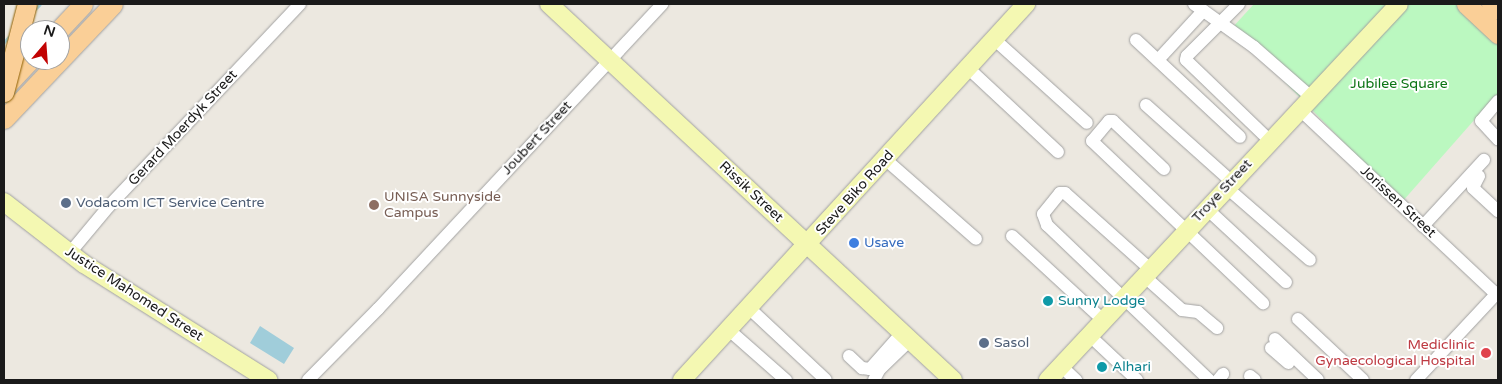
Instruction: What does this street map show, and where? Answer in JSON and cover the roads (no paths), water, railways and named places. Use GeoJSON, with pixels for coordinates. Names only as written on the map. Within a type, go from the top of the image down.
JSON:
{"type":"FeatureCollection","features":[{"type":"Feature","properties":{"kind":"main road"},"geometry":{"type":"LineString","coordinates":[[4,90],[27,4]]}},
{"type":"Feature","properties":{"kind":"main road"},"geometry":{"type":"LineString","coordinates":[[68,20],[83,4]]}},
{"type":"Feature","properties":{"kind":"main road"},"geometry":{"type":"LineString","coordinates":[[4,119],[113,4]]}},
{"type":"Feature","properties":{"kind":"main road","name":"Rissik Street"},"geometry":{"type":"LineString","coordinates":[[549,4],[906,336],[943,377]]}},
{"type":"Feature","properties":{"kind":"main road","name":"Steve Biko Road"},"geometry":{"type":"LineString","coordinates":[[682,380],[1026,4]]}},
{"type":"Feature","properties":{"kind":"main road","name":"Troye Street"},"geometry":{"type":"LineString","coordinates":[[1048,380],[1304,102],[1399,4]]}},
{"type":"Feature","properties":{"kind":"main road"},"geometry":{"type":"LineString","coordinates":[[1466,4],[1498,34]]}},
{"type":"Feature","properties":{"kind":"main road"},"geometry":{"type":"LineString","coordinates":[[1491,4],[1498,10]]}},
{"type":"Feature","properties":{"kind":"main road"},"geometry":{"type":"LineString","coordinates":[[4,90],[21,70]]}},
{"type":"Feature","properties":{"kind":"main road","name":"Justice Mahomed Street"},"geometry":{"type":"LineString","coordinates":[[4,202],[69,254],[268,380]]}},
{"type":"Feature","properties":{"kind":"street","name":"Gerard Moerdyk Street"},"geometry":{"type":"LineString","coordinates":[[69,254],[110,206],[300,4]]}},
{"type":"Feature","properties":{"kind":"street","name":"Joubert Street"},"geometry":{"type":"LineString","coordinates":[[308,380],[662,4]]}},
{"type":"Feature","properties":{"kind":"street"},"geometry":{"type":"LineString","coordinates":[[1238,4],[1187,56],[1186,60],[1269,140]]}},
{"type":"Feature","properties":{"kind":"street"},"geometry":{"type":"LineString","coordinates":[[1158,60],[1199,7]]}},
{"type":"Feature","properties":{"kind":"street","name":"Jorissen Street"},"geometry":{"type":"LineString","coordinates":[[1199,7],[1221,22],[1304,102],[1423,226],[1498,294]]}},
{"type":"Feature","properties":{"kind":"street"},"geometry":{"type":"LineString","coordinates":[[994,39],[1087,122]]}},
{"type":"Feature","properties":{"kind":"street"},"geometry":{"type":"LineString","coordinates":[[1136,40],[1240,137]]}},
{"type":"Feature","properties":{"kind":"street"},"geometry":{"type":"LineString","coordinates":[[968,68],[1058,152]]}},
{"type":"Feature","properties":{"kind":"street"},"geometry":{"type":"LineString","coordinates":[[1498,101],[1480,121],[1498,139]]}},
{"type":"Feature","properties":{"kind":"street"},"geometry":{"type":"LineString","coordinates":[[1146,105],[1310,260]]}},
{"type":"Feature","properties":{"kind":"street"},"geometry":{"type":"LineString","coordinates":[[1164,169],[1113,122],[1109,121],[1092,141],[1262,303]]}},
{"type":"Feature","properties":{"kind":"street"},"geometry":{"type":"LineString","coordinates":[[885,159],[976,239]]}},
{"type":"Feature","properties":{"kind":"street"},"geometry":{"type":"LineString","coordinates":[[1423,226],[1484,160]]}},
{"type":"Feature","properties":{"kind":"street"},"geometry":{"type":"LineString","coordinates":[[1479,176],[1473,188],[1498,211]]}},
{"type":"Feature","properties":{"kind":"street"},"geometry":{"type":"LineString","coordinates":[[1209,380],[1122,299],[1043,220],[1043,214],[1060,193],[1068,195],[1147,272],[1182,310],[1200,313],[1217,328]]}},
{"type":"Feature","properties":{"kind":"street"},"geometry":{"type":"LineString","coordinates":[[1206,208],[1286,282]]}},
{"type":"Feature","properties":{"kind":"street"},"geometry":{"type":"LineString","coordinates":[[1012,236],[1097,326],[1137,380]]}},
{"type":"Feature","properties":{"kind":"street"},"geometry":{"type":"LineString","coordinates":[[1021,253],[1097,326]]}},
{"type":"Feature","properties":{"kind":"street"},"geometry":{"type":"LineString","coordinates":[[1416,380],[1498,294]]}},
{"type":"Feature","properties":{"kind":"street"},"geometry":{"type":"LineString","coordinates":[[749,308],[826,380]]}},
{"type":"Feature","properties":{"kind":"street"},"geometry":{"type":"LineString","coordinates":[[1363,380],[1304,320],[1373,380]]}},
{"type":"Feature","properties":{"kind":"street"},"geometry":{"type":"LineString","coordinates":[[729,330],[786,380]]}},
{"type":"Feature","properties":{"kind":"street"},"geometry":{"type":"LineString","coordinates":[[848,356],[862,368],[870,369],[906,336]]}},
{"type":"Feature","properties":{"kind":"street"},"geometry":{"type":"LineString","coordinates":[[874,380],[879,370],[906,336]]}},
{"type":"Feature","properties":{"kind":"street"},"geometry":{"type":"LineString","coordinates":[[1306,380],[1273,344],[1318,380]]}},
{"type":"Feature","properties":{"kind":"street"},"geometry":{"type":"LineString","coordinates":[[1060,366],[1076,380]]}},
{"type":"Feature","properties":{"kind":"water"},"geometry":{"type":"Polygon","coordinates":[[[260,326],[294,348],[284,364],[250,343],[260,326]]]}},
{"type":"Feature","properties":{"kind":"waterway"},"geometry":{"type":"LineString","coordinates":[[34,10],[40,4]]}},
{"type":"Feature","properties":{"kind":"waterway"},"geometry":{"type":"LineString","coordinates":[[4,42],[10,35]]}},
{"type":"Feature","properties":{"kind":"place","name":"Vodacom ICT Service Centre"},"geometry":{"type":"Point","coordinates":[66,203]}},
{"type":"Feature","properties":{"kind":"place","name":"UNISA Sunnyside Campus"},"geometry":{"type":"Point","coordinates":[374,205]}},
{"type":"Feature","properties":{"kind":"place","name":"Usave"},"geometry":{"type":"Point","coordinates":[854,243]}},
{"type":"Feature","properties":{"kind":"place","name":"Sunny Lodge"},"geometry":{"type":"Point","coordinates":[1048,301]}},
{"type":"Feature","properties":{"kind":"place","name":"Sasol"},"geometry":{"type":"Point","coordinates":[984,343]}},
{"type":"Feature","properties":{"kind":"place","name":"Mediclinic Gynaecological Hospital"},"geometry":{"type":"Point","coordinates":[1486,353]}},
{"type":"Feature","properties":{"kind":"place","name":"Alhari"},"geometry":{"type":"Point","coordinates":[1102,367]}},
{"type":"Feature","properties":{"kind":"park label","name":"Jubilee Square"},"geometry":{"type":"Point","coordinates":[1399,84]}}]}
